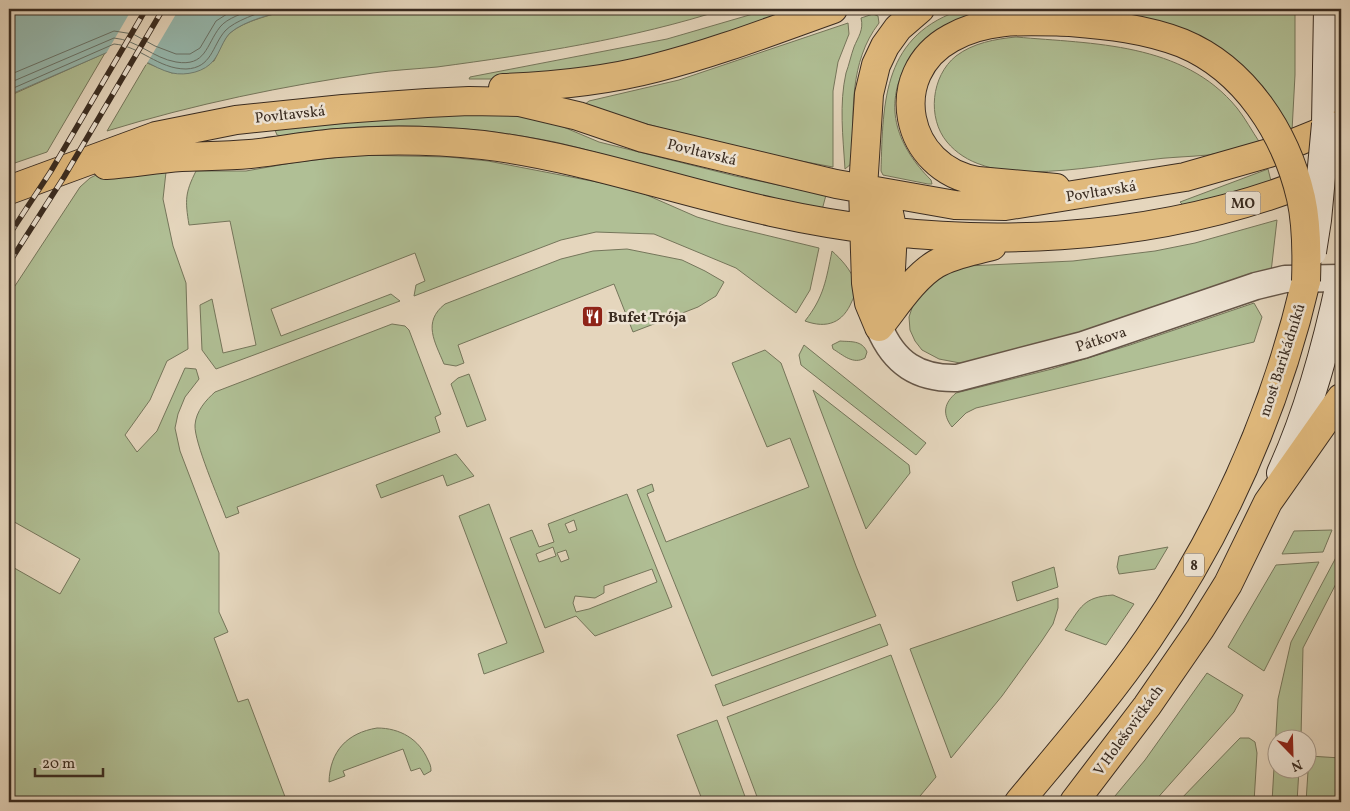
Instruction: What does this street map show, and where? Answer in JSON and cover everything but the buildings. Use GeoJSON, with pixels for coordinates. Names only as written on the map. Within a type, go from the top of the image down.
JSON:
{"type":"FeatureCollection","features":[{"type":"Feature","properties":{"kind":"main road"},"geometry":{"type":"LineString","coordinates":[[343,109],[454,92],[562,84],[622,76],[700,55],[833,9]]}},
{"type":"Feature","properties":{"kind":"main road"},"geometry":{"type":"LineString","coordinates":[[879,327],[869,303],[866,283],[863,188],[868,102],[872,77],[885,46],[898,28],[920,9]]}},
{"type":"Feature","properties":{"kind":"main road","name":"most Barikádníků"},"geometry":{"type":"LineString","coordinates":[[1019,802],[1122,676],[1152,633],[1183,585],[1238,481],[1282,365],[1299,311],[1306,281],[1317,220],[1326,124],[1328,9]]}},
{"type":"Feature","properties":{"kind":"main road"},"geometry":{"type":"LineString","coordinates":[[1090,192],[978,181],[957,176],[941,167],[928,153],[917,135],[912,117],[913,88],[920,67],[931,52],[950,38],[974,28],[999,22],[1070,22],[1108,25],[1136,30],[1182,43],[1216,62],[1242,85],[1269,120],[1286,153],[1301,199],[1307,251],[1306,281]]}},
{"type":"Feature","properties":{"kind":"main road","name":"Povltavská"},"geometry":{"type":"LineString","coordinates":[[9,190],[156,136],[236,120],[343,109],[469,101],[519,102],[578,116],[652,140],[727,159],[863,188],[955,204],[1005,206],[1185,177],[1242,162],[1301,141],[1341,124]]}},
{"type":"Feature","properties":{"kind":"main road","name":"Povltavská"},"geometry":{"type":"LineString","coordinates":[[62,170],[178,158],[248,154],[352,142],[394,140],[458,143],[492,146],[544,155],[773,212],[864,228],[932,236],[1020,238],[1093,233],[1142,227],[1189,218],[1281,191],[1341,168]]}},
{"type":"Feature","properties":{"kind":"main road"},"geometry":{"type":"LineString","coordinates":[[863,188],[882,202],[888,211],[893,232],[890,287],[879,327]]}},
{"type":"Feature","properties":{"kind":"main road"},"geometry":{"type":"LineString","coordinates":[[879,327],[908,290],[935,264],[953,256],[1020,238]]}},
{"type":"Feature","properties":{"kind":"main road"},"geometry":{"type":"LineString","coordinates":[[1268,502],[1289,457],[1310,398],[1323,358],[1341,279]]}},
{"type":"Feature","properties":{"kind":"main road"},"geometry":{"type":"LineString","coordinates":[[1268,502],[1341,398]]}},
{"type":"Feature","properties":{"kind":"main road","name":"V Holešovičkách"},"geometry":{"type":"LineString","coordinates":[[1074,802],[1113,752],[1181,657],[1228,584],[1268,502]]}},
{"type":"Feature","properties":{"kind":"street","name":"Pátkova"},"geometry":{"type":"LineString","coordinates":[[879,327],[884,340],[892,352],[914,370],[927,376],[957,378],[1083,346],[1256,286],[1285,279],[1341,279]]}},
{"type":"Feature","properties":{"kind":"green space"},"geometry":{"type":"Polygon","coordinates":[[[295,9],[725,9],[690,20],[619,37],[510,57],[373,73],[272,90],[173,112],[107,131],[147,63],[172,73],[214,61],[225,40],[235,29],[260,18],[295,9]]]}},
{"type":"Feature","properties":{"kind":"green space"},"geometry":{"type":"Polygon","coordinates":[[[770,9],[804,9],[728,36],[617,66],[525,79],[469,79],[470,77],[667,39],[770,9]]]}},
{"type":"Feature","properties":{"kind":"green space"},"geometry":{"type":"Polygon","coordinates":[[[964,9],[1006,9],[978,14],[951,22],[930,35],[912,54],[900,80],[896,96],[897,126],[902,140],[932,184],[883,175],[881,171],[883,119],[893,73],[903,53],[917,35],[937,20],[964,9]]]}},
{"type":"Feature","properties":{"kind":"green space"},"geometry":{"type":"Polygon","coordinates":[[[1167,9],[1295,9],[1295,75],[1292,131],[1264,88],[1249,73],[1105,12],[1167,9]]]}},
{"type":"Feature","properties":{"kind":"green space"},"geometry":{"type":"Polygon","coordinates":[[[873,14],[878,16],[879,23],[869,38],[862,54],[858,71],[853,106],[853,159],[851,164],[845,169],[842,121],[846,73],[861,30],[861,18],[873,14]]]}},
{"type":"Feature","properties":{"kind":"green space"},"geometry":{"type":"Polygon","coordinates":[[[848,23],[849,34],[838,62],[833,91],[833,167],[707,140],[645,124],[584,105],[589,101],[679,80],[848,23]]]}},
{"type":"Feature","properties":{"kind":"green space"},"geometry":{"type":"Polygon","coordinates":[[[1016,37],[1106,45],[1164,58],[1191,70],[1215,86],[1237,108],[1260,143],[1208,155],[1163,158],[1049,171],[1002,170],[972,161],[954,150],[947,142],[936,121],[934,110],[935,98],[941,74],[956,56],[970,48],[984,42],[1016,37]]]}},
{"type":"Feature","properties":{"kind":"green space"},"geometry":{"type":"Polygon","coordinates":[[[105,53],[47,152],[9,165],[9,96],[105,53]]]}},
{"type":"Feature","properties":{"kind":"green space"},"geometry":{"type":"Polygon","coordinates":[[[455,109],[542,118],[599,142],[735,176],[826,195],[822,210],[555,142],[487,131],[418,126],[384,126],[315,131],[281,136],[277,135],[275,130],[455,109]]]}},
{"type":"Feature","properties":{"kind":"green space"},"geometry":{"type":"Polygon","coordinates":[[[359,155],[449,157],[488,161],[633,189],[697,217],[819,248],[810,290],[796,313],[736,268],[654,234],[596,232],[561,240],[414,296],[416,285],[425,281],[415,253],[271,309],[281,336],[391,294],[400,301],[216,369],[202,350],[200,305],[212,299],[223,353],[256,345],[230,221],[189,225],[187,197],[196,171],[246,171],[297,162],[359,155]]]}},
{"type":"Feature","properties":{"kind":"green space"},"geometry":{"type":"Polygon","coordinates":[[[1268,169],[1271,181],[1230,194],[1183,205],[1180,202],[1268,169]]]}},
{"type":"Feature","properties":{"kind":"green space"},"geometry":{"type":"Polygon","coordinates":[[[166,172],[163,199],[173,246],[186,283],[188,349],[167,361],[150,400],[125,435],[137,452],[157,431],[185,368],[196,369],[199,379],[185,397],[175,428],[180,451],[219,553],[219,612],[228,632],[214,638],[238,702],[248,699],[287,802],[9,802],[9,565],[60,594],[80,559],[9,519],[9,295],[80,187],[90,178],[100,173],[166,172]]]}},
{"type":"Feature","properties":{"kind":"green space"},"geometry":{"type":"Polygon","coordinates":[[[1277,220],[1271,272],[1082,336],[960,363],[939,359],[922,350],[910,330],[909,317],[917,293],[943,272],[967,266],[1073,261],[1155,251],[1195,243],[1277,220]]]}},
{"type":"Feature","properties":{"kind":"green space"},"geometry":{"type":"Polygon","coordinates":[[[627,249],[682,260],[724,282],[716,296],[698,307],[633,332],[614,284],[458,345],[464,363],[456,366],[444,364],[434,340],[432,325],[438,311],[445,304],[561,259],[593,251],[627,249]]]}},
{"type":"Feature","properties":{"kind":"green space"},"geometry":{"type":"Polygon","coordinates":[[[832,251],[851,273],[855,282],[855,294],[848,309],[839,319],[827,324],[805,321],[820,296],[826,280],[832,251]]]}},
{"type":"Feature","properties":{"kind":"green space"},"geometry":{"type":"Polygon","coordinates":[[[1254,303],[1262,317],[1254,342],[976,408],[966,413],[952,427],[947,418],[947,405],[956,393],[1052,369],[1254,303]]]}},
{"type":"Feature","properties":{"kind":"green space"},"geometry":{"type":"Polygon","coordinates":[[[392,324],[405,326],[409,330],[441,414],[435,417],[440,432],[237,507],[239,513],[226,518],[198,444],[196,433],[196,420],[205,402],[215,392],[392,324]]]}},
{"type":"Feature","properties":{"kind":"green space"},"geometry":{"type":"Polygon","coordinates":[[[840,341],[856,342],[862,345],[867,352],[865,358],[852,360],[833,349],[832,345],[840,341]]]}},
{"type":"Feature","properties":{"kind":"green space"},"geometry":{"type":"Polygon","coordinates":[[[804,345],[926,443],[916,455],[801,365],[799,355],[804,345]]]}},
{"type":"Feature","properties":{"kind":"green space"},"geometry":{"type":"Polygon","coordinates":[[[765,350],[781,363],[876,616],[712,676],[637,490],[652,484],[654,491],[647,494],[666,542],[809,487],[790,438],[767,447],[732,363],[765,350]]]}},
{"type":"Feature","properties":{"kind":"green space"},"geometry":{"type":"Polygon","coordinates":[[[469,374],[486,420],[467,427],[451,384],[458,378],[469,374]]]}},
{"type":"Feature","properties":{"kind":"green space"},"geometry":{"type":"Polygon","coordinates":[[[813,390],[909,465],[910,473],[866,529],[813,390]]]}},
{"type":"Feature","properties":{"kind":"green space"},"geometry":{"type":"Polygon","coordinates":[[[456,454],[474,476],[447,486],[443,475],[381,498],[376,485],[456,454]]]}},
{"type":"Feature","properties":{"kind":"green space"},"geometry":{"type":"Polygon","coordinates":[[[627,494],[672,607],[595,636],[576,616],[545,628],[510,538],[532,530],[539,547],[554,542],[548,524],[627,494]],[[574,520],[565,524],[569,533],[577,530],[574,520]],[[553,547],[536,554],[539,562],[556,556],[553,547]],[[566,550],[557,553],[561,562],[569,559],[566,550]],[[652,569],[604,586],[604,593],[595,598],[575,596],[573,603],[576,612],[589,609],[657,582],[652,569]]]}},
{"type":"Feature","properties":{"kind":"green space"},"geometry":{"type":"Polygon","coordinates":[[[489,504],[544,652],[484,674],[478,654],[507,643],[459,516],[489,504]]]}},
{"type":"Feature","properties":{"kind":"green space"},"geometry":{"type":"Polygon","coordinates":[[[1332,530],[1323,552],[1282,554],[1294,531],[1332,530]]]}},
{"type":"Feature","properties":{"kind":"green space"},"geometry":{"type":"Polygon","coordinates":[[[1168,547],[1155,569],[1119,574],[1117,567],[1119,556],[1168,547]]]}},
{"type":"Feature","properties":{"kind":"green space"},"geometry":{"type":"Polygon","coordinates":[[[1341,548],[1341,574],[1303,648],[1301,728],[1276,728],[1278,699],[1291,642],[1341,548]]]}},
{"type":"Feature","properties":{"kind":"green space"},"geometry":{"type":"Polygon","coordinates":[[[1319,562],[1264,671],[1228,647],[1276,565],[1319,562]]]}},
{"type":"Feature","properties":{"kind":"green space"},"geometry":{"type":"Polygon","coordinates":[[[1054,567],[1058,587],[1017,601],[1012,582],[1054,567]]]}},
{"type":"Feature","properties":{"kind":"green space"},"geometry":{"type":"Polygon","coordinates":[[[1113,595],[1134,604],[1106,645],[1065,630],[1079,609],[1089,601],[1113,595]]]}},
{"type":"Feature","properties":{"kind":"green space"},"geometry":{"type":"Polygon","coordinates":[[[1058,598],[1058,608],[1053,624],[1041,642],[1002,696],[951,758],[910,649],[1058,598]]]}},
{"type":"Feature","properties":{"kind":"green space"},"geometry":{"type":"Polygon","coordinates":[[[880,624],[888,645],[723,706],[715,685],[880,624]]]}},
{"type":"Feature","properties":{"kind":"green space"},"geometry":{"type":"Polygon","coordinates":[[[891,655],[936,777],[915,802],[759,802],[727,717],[891,655]]]}},
{"type":"Feature","properties":{"kind":"green space"},"geometry":{"type":"Polygon","coordinates":[[[1207,673],[1243,695],[1234,712],[1154,802],[1110,802],[1145,760],[1207,673]]]}},
{"type":"Feature","properties":{"kind":"green space"},"geometry":{"type":"Polygon","coordinates":[[[717,720],[747,802],[703,802],[677,735],[717,720]]]}},
{"type":"Feature","properties":{"kind":"green space"},"geometry":{"type":"Polygon","coordinates":[[[377,728],[393,730],[408,736],[424,753],[430,764],[431,771],[424,775],[420,768],[411,771],[403,749],[343,771],[345,776],[329,782],[333,761],[342,745],[357,734],[377,728]]]}},
{"type":"Feature","properties":{"kind":"green space"},"geometry":{"type":"Polygon","coordinates":[[[1240,738],[1249,738],[1255,742],[1257,753],[1254,802],[1178,802],[1240,738]]]}},
{"type":"Feature","properties":{"kind":"green space"},"geometry":{"type":"Polygon","coordinates":[[[1318,757],[1341,758],[1341,802],[1306,802],[1308,778],[1318,778],[1318,757]]]}},
{"type":"Feature","properties":{"kind":"green space"},"geometry":{"type":"Polygon","coordinates":[[[1273,778],[1298,778],[1297,802],[1272,802],[1273,778]]]}},
{"type":"Feature","properties":{"kind":"water"},"geometry":{"type":"Polygon","coordinates":[[[9,9],[295,9],[261,18],[236,28],[230,33],[210,64],[206,68],[195,72],[172,73],[115,49],[9,95],[9,9]]]}},
{"type":"Feature","properties":{"kind":"pier"},"geometry":{"type":"Polygon","coordinates":[[[132,9],[179,9],[146,65],[125,53],[116,52],[104,57],[132,9]]]}},
{"type":"Feature","properties":{"kind":"railway"},"geometry":{"type":"LineString","coordinates":[[9,235],[51,171],[146,9]]}},
{"type":"Feature","properties":{"kind":"railway"},"geometry":{"type":"LineString","coordinates":[[9,263],[64,177],[163,9]]}},
{"type":"Feature","properties":{"kind":"place","name":"Bufet Trója"},"geometry":{"type":"Point","coordinates":[592,317]}}]}
